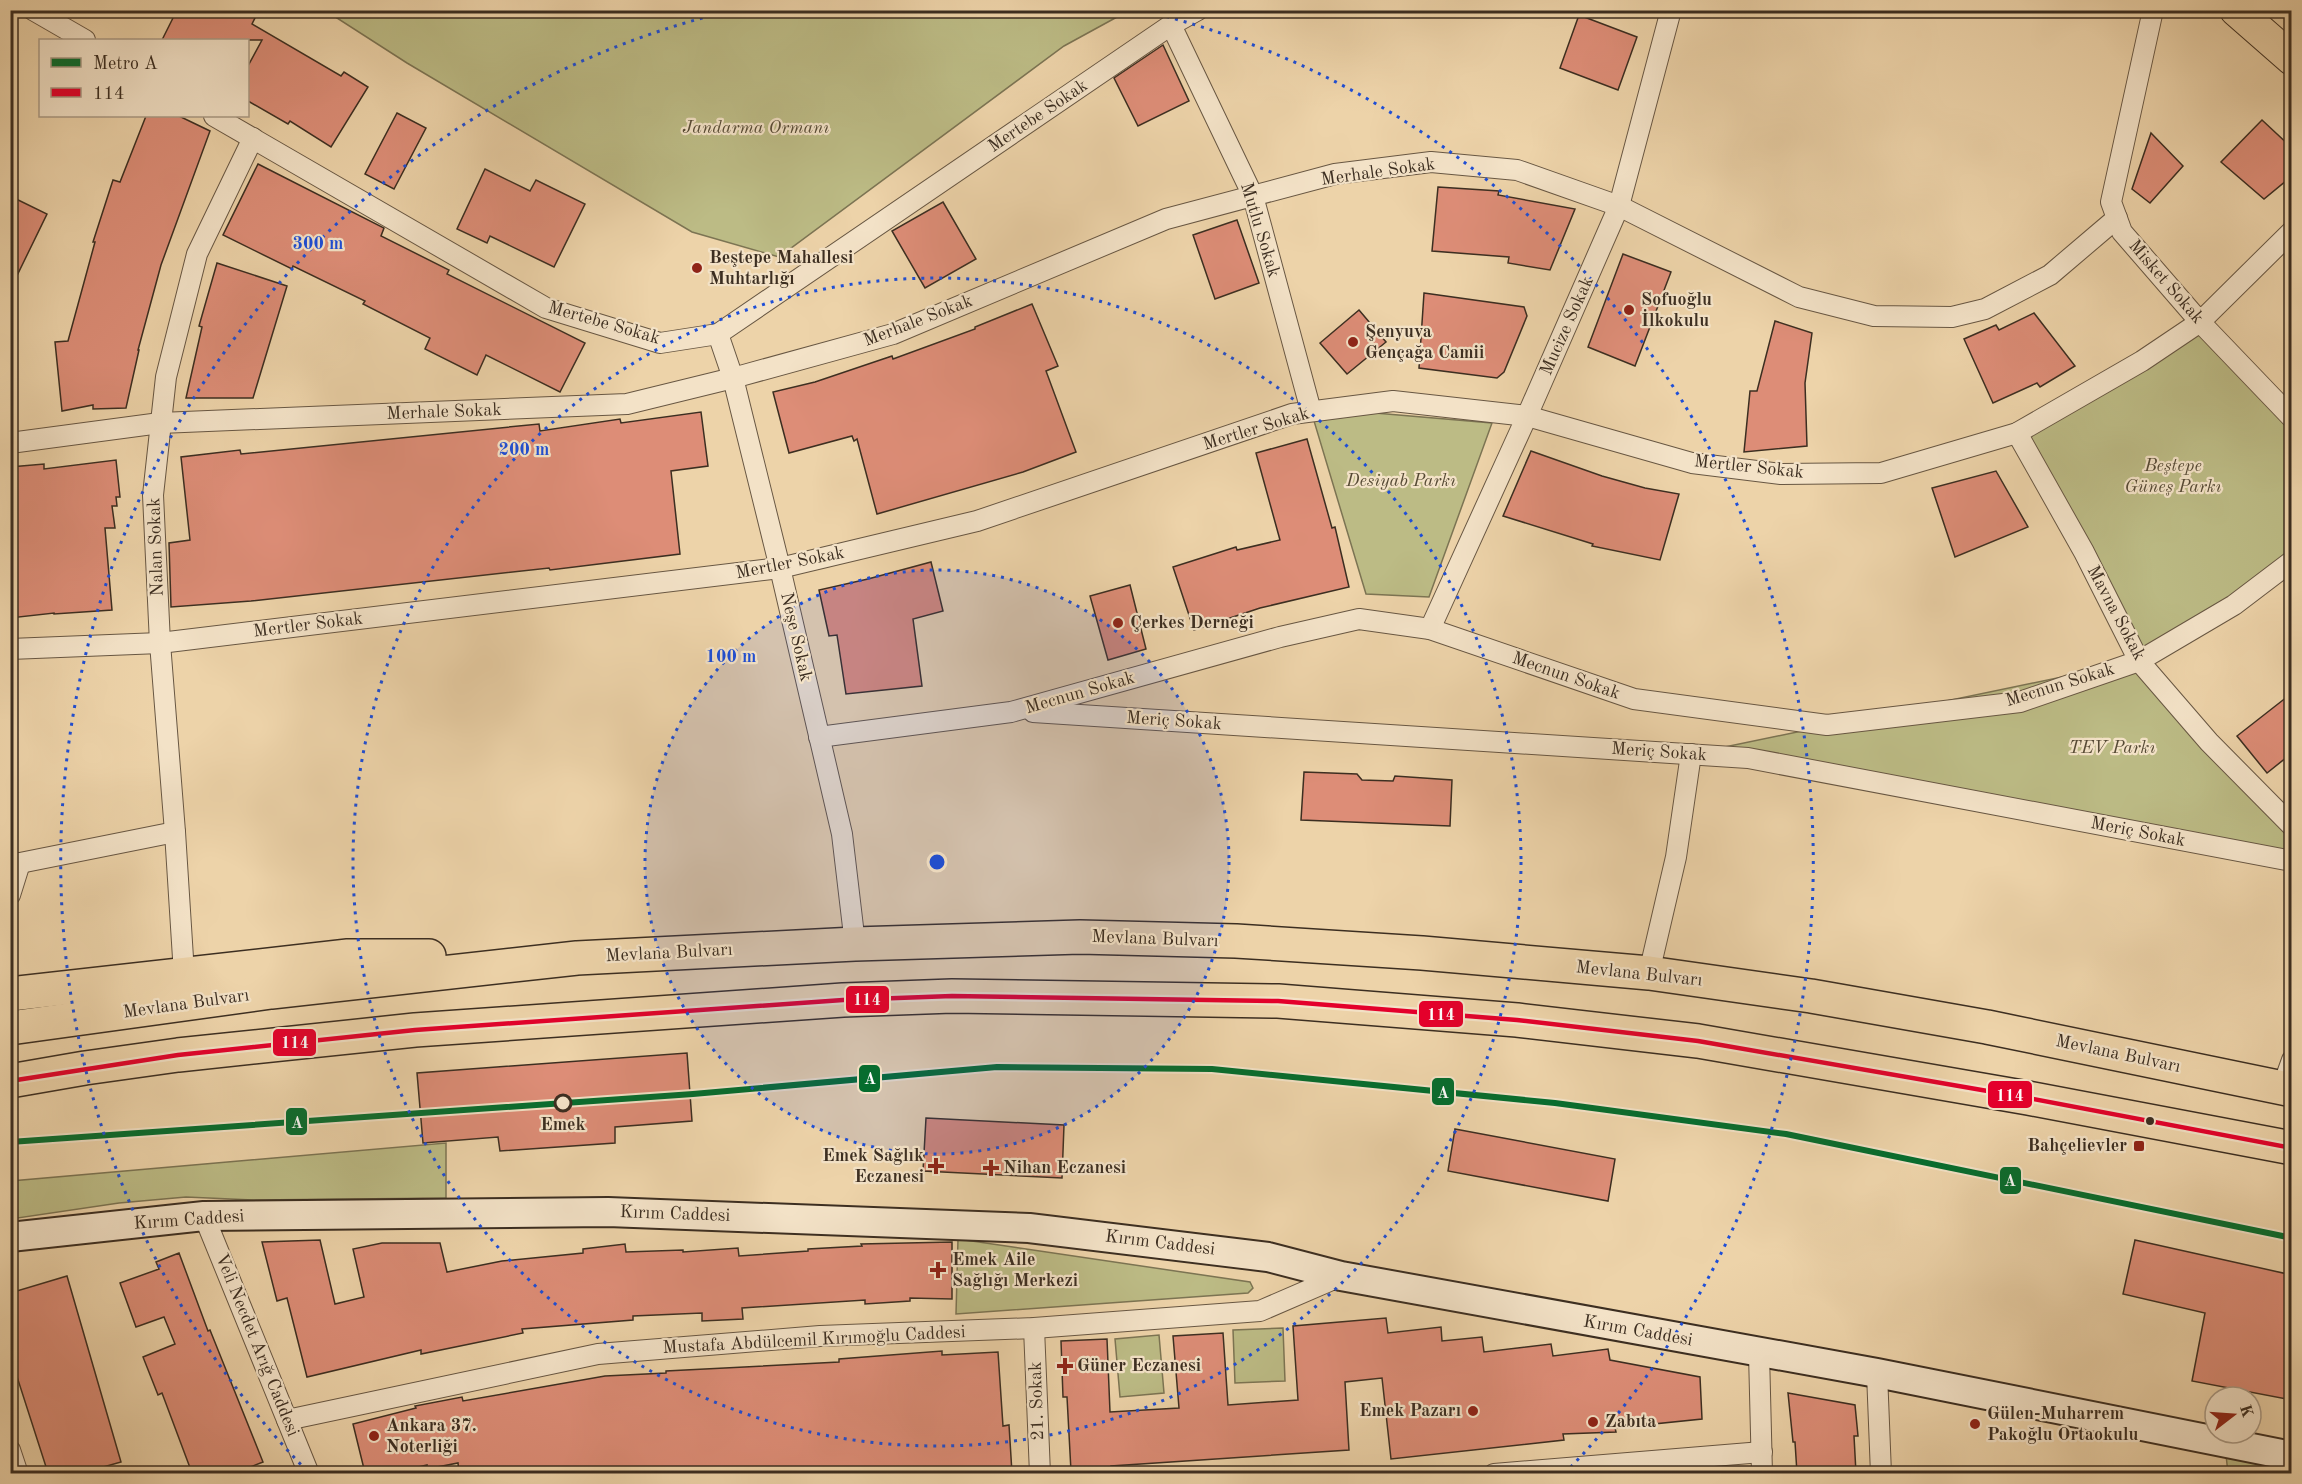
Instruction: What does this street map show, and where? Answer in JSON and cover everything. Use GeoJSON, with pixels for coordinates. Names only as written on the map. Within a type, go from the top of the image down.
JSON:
{"type":"FeatureCollection","features":[{"type":"Feature","properties":{"kind":"highway","name":"Mevlana Bulvarı"},"geometry":{"type":"LineString","coordinates":[[10,1028],[271,992],[577,958],[855,944],[1080,937],[1236,941],[1422,953],[1649,973],[1779,992],[2288,1079]]}},
{"type":"Feature","properties":{"kind":"highway"},"geometry":{"type":"LineString","coordinates":[[10,994],[348,956],[577,958]]}},
{"type":"Feature","properties":{"kind":"highway"},"geometry":{"type":"LineString","coordinates":[[10,1081],[178,1055],[404,1031],[843,1000],[963,996],[1278,1001],[1528,1021],[1698,1041],[2017,1095],[2292,1148]]}},
{"type":"Feature","properties":{"kind":"main road"},"geometry":{"type":"LineString","coordinates":[[2236,10],[2292,59]]}},
{"type":"Feature","properties":{"kind":"street"},"geometry":{"type":"LineString","coordinates":[[33,10],[83,39]]}},
{"type":"Feature","properties":{"kind":"street","name":"Mertebe Sokak"},"geometry":{"type":"LineString","coordinates":[[216,117],[546,308],[660,343],[718,333],[1171,25],[1198,10]]}},
{"type":"Feature","properties":{"kind":"street","name":"Mucize Sokak"},"geometry":{"type":"LineString","coordinates":[[1430,629],[1619,206],[1671,10]]}},
{"type":"Feature","properties":{"kind":"street","name":"Misket Sokak"},"geometry":{"type":"LineString","coordinates":[[2153,10],[2111,202],[2122,232],[2200,322],[2292,418]]}},
{"type":"Feature","properties":{"kind":"street","name":"Mutlu Sokak"},"geometry":{"type":"LineString","coordinates":[[1171,25],[1252,196],[1311,411]]}},
{"type":"Feature","properties":{"kind":"street","name":"Nalan Sokak"},"geometry":{"type":"LineString","coordinates":[[184,974],[160,643],[153,495],[166,377],[197,254],[253,138]]}},
{"type":"Feature","properties":{"kind":"street","name":"Merhale Sokak"},"geometry":{"type":"LineString","coordinates":[[10,443],[160,423],[627,404],[733,378],[893,334],[1166,219],[1335,174],[1431,162],[1517,170],[1619,206],[1799,297],[1874,316],[1952,317],[1985,309],[2050,275],[2117,218]]}},
{"type":"Feature","properties":{"kind":"street","name":"Mertler Sokak"},"geometry":{"type":"LineString","coordinates":[[10,649],[160,643],[780,568],[977,521],[1292,414],[1393,401],[1527,416],[1692,463],[1781,474],[1881,472],[2017,433],[2142,361],[2200,322],[2292,231]]}},
{"type":"Feature","properties":{"kind":"street","name":"Neşe Sokak"},"geometry":{"type":"LineString","coordinates":[[718,333],[733,378],[842,834],[855,944]]}},
{"type":"Feature","properties":{"kind":"street","name":"Mavna Sokak"},"geometry":{"type":"LineString","coordinates":[[2017,433],[2084,552],[2139,661],[2209,742],[2292,826]]}},
{"type":"Feature","properties":{"kind":"street","name":"Mecnun Sokak"},"geometry":{"type":"LineString","coordinates":[[819,737],[1017,711],[1280,637],[1359,619],[1430,629],[1634,699],[1827,725],[2020,702],[2139,661],[2234,605],[2292,561]]}},
{"type":"Feature","properties":{"kind":"street","name":"Meriç Sokak"},"geometry":{"type":"LineString","coordinates":[[1017,711],[1748,758],[2292,861]]}},
{"type":"Feature","properties":{"kind":"street"},"geometry":{"type":"LineString","coordinates":[[1649,973],[1676,857],[1690,754]]}},
{"type":"Feature","properties":{"kind":"street"},"geometry":{"type":"LineString","coordinates":[[10,895],[15,856],[175,832]]}},
{"type":"Feature","properties":{"kind":"street","name":"Kırım Caddesi"},"geometry":{"type":"LineString","coordinates":[[10,1237],[204,1216],[608,1212],[1029,1228],[1268,1257],[1341,1276],[1877,1373],[2292,1456]]}},
{"type":"Feature","properties":{"kind":"street","name":"Veli Necdet Arığ Caddesi"},"geometry":{"type":"LineString","coordinates":[[204,1216],[309,1473]]}},
{"type":"Feature","properties":{"kind":"street","name":"Mustafa Abdülcemil Kırımoğlu Caddesi"},"geometry":{"type":"LineString","coordinates":[[287,1420],[598,1354],[820,1336],[1034,1328],[1260,1311],[1341,1276]]}},
{"type":"Feature","properties":{"kind":"street","name":"21. Sokak"},"geometry":{"type":"LineString","coordinates":[[1034,1328],[1040,1473]]}},
{"type":"Feature","properties":{"kind":"street"},"geometry":{"type":"LineString","coordinates":[[1760,1353],[1762,1473]]}},
{"type":"Feature","properties":{"kind":"street"},"geometry":{"type":"LineString","coordinates":[[1877,1373],[1881,1473]]}},
{"type":"Feature","properties":{"kind":"street"},"geometry":{"type":"LineString","coordinates":[[10,1450],[18,1473]]}},
{"type":"Feature","properties":{"kind":"street"},"geometry":{"type":"LineString","coordinates":[[1494,1473],[1762,1452]]}},
{"type":"Feature","properties":{"kind":"green space","name":"Jandarma Ormanı"},"geometry":{"type":"Polygon","coordinates":[[[326,11],[1128,11],[1064,46],[779,257],[692,232],[407,63],[326,11]]]}},
{"type":"Feature","properties":{"kind":"green space"},"geometry":{"type":"Polygon","coordinates":[[[2200,322],[2291,418],[2291,555],[2140,661],[2291,823],[2291,862],[1691,754],[2139,661],[2017,433],[2200,322]]]}},
{"type":"Feature","properties":{"kind":"green space","name":"Desiyab Parkı"},"geometry":{"type":"Polygon","coordinates":[[[1375,413],[1492,423],[1429,597],[1366,594],[1314,421],[1375,413]]]}},
{"type":"Feature","properties":{"kind":"green space"},"geometry":{"type":"Polygon","coordinates":[[[446,1143],[446,1198],[253,1200],[186,1197],[119,1203],[11,1219],[11,1181],[446,1143]]]}},
{"type":"Feature","properties":{"kind":"green space"},"geometry":{"type":"Polygon","coordinates":[[[958,1239],[1250,1282],[1253,1288],[1248,1293],[956,1314],[958,1239]]]}},
{"type":"Feature","properties":{"kind":"green space"},"geometry":{"type":"Polygon","coordinates":[[[1283,1328],[1285,1381],[1235,1383],[1233,1330],[1283,1328]]]}},
{"type":"Feature","properties":{"kind":"green space"},"geometry":{"type":"Polygon","coordinates":[[[1159,1335],[1164,1393],[1120,1397],[1115,1339],[1159,1335]]]}},
{"type":"Feature","properties":{"kind":"green space"},"geometry":{"type":"Polygon","coordinates":[[[2226,1455],[2291,1469],[2291,1473],[2228,1473],[2226,1455]]]}},
{"type":"Feature","properties":{"kind":"building"},"geometry":{"type":"Polygon","coordinates":[[[177,10],[259,10],[252,24],[341,76],[344,72],[368,87],[331,147],[290,121],[288,124],[249,102],[249,64],[262,40],[162,39],[177,10]]]}},
{"type":"Feature","properties":{"kind":"building"},"geometry":{"type":"Polygon","coordinates":[[[1579,15],[1637,37],[1618,90],[1560,68],[1579,15]]]}},
{"type":"Feature","properties":{"kind":"building"},"geometry":{"type":"Polygon","coordinates":[[[1163,45],[1189,101],[1138,126],[1114,78],[1163,45]]]}},
{"type":"Feature","properties":{"kind":"building"},"geometry":{"type":"Polygon","coordinates":[[[397,113],[426,128],[394,189],[365,174],[397,113]]]}},
{"type":"Feature","properties":{"kind":"building"},"geometry":{"type":"Polygon","coordinates":[[[146,117],[181,117],[210,131],[161,265],[138,350],[126,408],[93,409],[93,405],[62,411],[55,342],[68,341],[95,242],[93,242],[113,180],[120,182],[146,117]]]}},
{"type":"Feature","properties":{"kind":"building"},"geometry":{"type":"Polygon","coordinates":[[[2262,120],[2292,148],[2292,176],[2264,199],[2221,162],[2262,120]]]}},
{"type":"Feature","properties":{"kind":"building"},"geometry":{"type":"Polygon","coordinates":[[[2151,133],[2183,166],[2150,203],[2132,189],[2151,133]]]}},
{"type":"Feature","properties":{"kind":"building"},"geometry":{"type":"Polygon","coordinates":[[[258,164],[384,228],[381,236],[449,270],[447,274],[585,343],[560,392],[486,355],[477,375],[425,349],[430,338],[363,304],[365,301],[223,235],[258,164]]]}},
{"type":"Feature","properties":{"kind":"building"},"geometry":{"type":"Polygon","coordinates":[[[485,169],[530,191],[536,180],[585,204],[554,267],[490,236],[487,243],[457,229],[485,169]]]}},
{"type":"Feature","properties":{"kind":"building"},"geometry":{"type":"Polygon","coordinates":[[[1438,187],[1499,191],[1498,195],[1575,209],[1550,270],[1508,263],[1509,257],[1432,251],[1438,187]]]}},
{"type":"Feature","properties":{"kind":"building"},"geometry":{"type":"Polygon","coordinates":[[[10,196],[47,214],[10,290],[10,196]]]}},
{"type":"Feature","properties":{"kind":"building"},"geometry":{"type":"Polygon","coordinates":[[[943,202],[976,259],[925,288],[892,231],[943,202]]]}},
{"type":"Feature","properties":{"kind":"building"},"geometry":{"type":"Polygon","coordinates":[[[1237,220],[1259,283],[1215,299],[1193,235],[1237,220]]]}},
{"type":"Feature","properties":{"kind":"building","name":"Sofuoğlu İlkokulu"},"geometry":{"type":"Polygon","coordinates":[[[1623,254],[1671,272],[1635,366],[1588,347],[1623,254]]]}},
{"type":"Feature","properties":{"kind":"building"},"geometry":{"type":"Polygon","coordinates":[[[217,263],[287,286],[253,398],[186,398],[202,327],[199,326],[217,263]]]}},
{"type":"Feature","properties":{"kind":"building"},"geometry":{"type":"Polygon","coordinates":[[[1424,293],[1524,307],[1527,316],[1504,372],[1497,378],[1419,368],[1424,293]]]}},
{"type":"Feature","properties":{"kind":"building"},"geometry":{"type":"Polygon","coordinates":[[[1032,304],[1058,366],[1046,371],[1076,452],[1023,472],[877,514],[857,439],[854,441],[852,436],[789,453],[773,392],[815,382],[892,356],[893,359],[975,329],[975,327],[1032,304]]]}},
{"type":"Feature","properties":{"kind":"building","name":"Şenyuva Gençağa Camii"},"geometry":{"type":"Polygon","coordinates":[[[1359,310],[1386,342],[1347,374],[1320,343],[1359,310]]]}},
{"type":"Feature","properties":{"kind":"building"},"geometry":{"type":"Polygon","coordinates":[[[2034,313],[2075,366],[2040,387],[2037,383],[1993,403],[1964,339],[1996,325],[1999,330],[2034,313]]]}},
{"type":"Feature","properties":{"kind":"building"},"geometry":{"type":"Polygon","coordinates":[[[1775,321],[1812,333],[1805,383],[1807,446],[1744,452],[1750,391],[1757,391],[1775,321]]]}},
{"type":"Feature","properties":{"kind":"building"},"geometry":{"type":"Polygon","coordinates":[[[701,412],[708,466],[671,471],[680,554],[550,570],[549,568],[251,601],[171,607],[169,543],[190,540],[181,457],[240,450],[241,454],[539,424],[540,431],[620,419],[621,423],[701,412]]]}},
{"type":"Feature","properties":{"kind":"building"},"geometry":{"type":"Polygon","coordinates":[[[1307,439],[1332,528],[1335,527],[1349,587],[1260,608],[1194,630],[1173,567],[1236,547],[1237,550],[1280,540],[1256,453],[1307,439]]]}},
{"type":"Feature","properties":{"kind":"building"},"geometry":{"type":"Polygon","coordinates":[[[1531,451],[1602,476],[1645,488],[1679,494],[1660,560],[1592,546],[1593,544],[1503,516],[1531,451]]]}},
{"type":"Feature","properties":{"kind":"building"},"geometry":{"type":"Polygon","coordinates":[[[116,460],[120,497],[116,497],[117,506],[112,506],[115,528],[105,528],[112,610],[10,618],[10,467],[44,464],[44,469],[116,460]]]}},
{"type":"Feature","properties":{"kind":"building"},"geometry":{"type":"Polygon","coordinates":[[[1996,471],[2028,527],[1955,557],[1932,488],[1996,471]]]}},
{"type":"Feature","properties":{"kind":"building"},"geometry":{"type":"Polygon","coordinates":[[[931,562],[943,611],[913,619],[922,686],[846,694],[837,635],[829,636],[819,590],[931,562]]]}},
{"type":"Feature","properties":{"kind":"building","name":"Çerkes Derneği"},"geometry":{"type":"Polygon","coordinates":[[[1130,585],[1146,649],[1108,660],[1090,596],[1130,585]]]}},
{"type":"Feature","properties":{"kind":"building"},"geometry":{"type":"Polygon","coordinates":[[[2292,693],[2292,753],[2267,773],[2237,736],[2292,693]]]}},
{"type":"Feature","properties":{"kind":"building"},"geometry":{"type":"Polygon","coordinates":[[[1304,772],[1357,774],[1362,780],[1393,781],[1395,776],[1452,780],[1450,826],[1301,820],[1304,772]]]}},
{"type":"Feature","properties":{"kind":"building","name":"Emek"},"geometry":{"type":"Polygon","coordinates":[[[687,1053],[692,1121],[615,1127],[615,1143],[500,1151],[498,1137],[423,1143],[417,1073],[687,1053]]]}},
{"type":"Feature","properties":{"kind":"building"},"geometry":{"type":"Polygon","coordinates":[[[926,1118],[1064,1125],[1062,1178],[923,1171],[926,1118]]]}},
{"type":"Feature","properties":{"kind":"building"},"geometry":{"type":"Polygon","coordinates":[[[1455,1129],[1615,1159],[1608,1201],[1448,1171],[1455,1129]]]}},
{"type":"Feature","properties":{"kind":"building"},"geometry":{"type":"Polygon","coordinates":[[[320,1240],[335,1304],[364,1297],[353,1249],[382,1243],[440,1243],[447,1272],[502,1261],[583,1253],[583,1249],[625,1244],[626,1252],[683,1250],[683,1252],[738,1248],[739,1256],[862,1246],[861,1244],[952,1242],[952,1299],[910,1298],[910,1301],[865,1304],[865,1300],[742,1308],[743,1319],[702,1321],[702,1313],[633,1316],[633,1320],[522,1329],[523,1333],[421,1354],[421,1350],[307,1377],[287,1298],[277,1301],[262,1242],[320,1240]]]}},
{"type":"Feature","properties":{"kind":"building"},"geometry":{"type":"Polygon","coordinates":[[[2135,1240],[2292,1275],[2292,1400],[2263,1394],[2263,1385],[2213,1385],[2192,1381],[2205,1313],[2123,1294],[2135,1240]]]}},
{"type":"Feature","properties":{"kind":"building"},"geometry":{"type":"Polygon","coordinates":[[[179,1253],[208,1331],[210,1330],[263,1462],[235,1473],[192,1473],[162,1393],[158,1395],[143,1357],[175,1344],[164,1317],[136,1327],[120,1283],[159,1269],[156,1262],[179,1253]]]}},
{"type":"Feature","properties":{"kind":"building"},"geometry":{"type":"Polygon","coordinates":[[[67,1276],[121,1462],[82,1473],[48,1473],[10,1355],[10,1293],[67,1276]]]}},
{"type":"Feature","properties":{"kind":"building"},"geometry":{"type":"Polygon","coordinates":[[[1386,1318],[1388,1333],[1441,1327],[1442,1341],[1482,1337],[1484,1352],[1551,1344],[1553,1356],[1608,1349],[1610,1360],[1700,1377],[1702,1419],[1615,1428],[1616,1432],[1563,1434],[1564,1440],[1391,1459],[1382,1378],[1345,1382],[1349,1450],[1111,1466],[1111,1469],[1071,1471],[1067,1397],[1063,1397],[1061,1341],[1107,1339],[1110,1412],[1179,1408],[1173,1336],[1223,1333],[1228,1405],[1298,1400],[1293,1326],[1386,1318]]]}},
{"type":"Feature","properties":{"kind":"building"},"geometry":{"type":"Polygon","coordinates":[[[942,1351],[942,1355],[998,1352],[1003,1426],[1009,1425],[1012,1473],[459,1473],[458,1463],[427,1469],[427,1465],[393,1473],[365,1473],[353,1424],[416,1408],[415,1406],[462,1397],[463,1401],[605,1376],[839,1362],[839,1359],[942,1351]]]}},
{"type":"Feature","properties":{"kind":"building"},"geometry":{"type":"Polygon","coordinates":[[[1788,1393],[1855,1405],[1858,1436],[1854,1436],[1856,1473],[1797,1473],[1788,1393]]]}},
{"type":"Feature","properties":{"kind":"metro line","name":"A"},"geometry":{"type":"LineString","coordinates":[[10,1142],[693,1094],[997,1067],[1212,1069],[1555,1103],[1786,1134],[2292,1238]]}},
{"type":"Feature","properties":{"kind":"transit line","name":"114"},"geometry":{"type":"LineString","coordinates":[[10,1081],[178,1055],[415,1030],[843,1000],[952,996],[1278,1001],[1517,1020],[1698,1041],[2028,1098],[2292,1148]]}},
{"type":"Feature","properties":{"kind":"place","name":"Beştepe Mahallesi Muhtarlığı"},"geometry":{"type":"Point","coordinates":[697,268]}},
{"type":"Feature","properties":{"kind":"place","name":"Sofuoğlu İlkokulu"},"geometry":{"type":"Point","coordinates":[1629,310]}},
{"type":"Feature","properties":{"kind":"place","name":"Şenyuva Gençağa Camii"},"geometry":{"type":"Point","coordinates":[1353,342]}},
{"type":"Feature","properties":{"kind":"place","name":"Çerkes Derneği"},"geometry":{"type":"Point","coordinates":[1118,623]}},
{"type":"Feature","properties":{"kind":"place","name":"Emek"},"geometry":{"type":"Point","coordinates":[563,1103]}},
{"type":"Feature","properties":{"kind":"place","name":"Bahçelievler"},"geometry":{"type":"Point","coordinates":[2139,1146]}},
{"type":"Feature","properties":{"kind":"place","name":"Emek Sağlık Eczanesi"},"geometry":{"type":"Point","coordinates":[936,1166]}},
{"type":"Feature","properties":{"kind":"place","name":"Nihan Eczanesi"},"geometry":{"type":"Point","coordinates":[991,1168]}},
{"type":"Feature","properties":{"kind":"place","name":"Emek Aile Sağlığı Merkezi"},"geometry":{"type":"Point","coordinates":[938,1270]}},
{"type":"Feature","properties":{"kind":"place","name":"Güner Eczanesi"},"geometry":{"type":"Point","coordinates":[1065,1366]}},
{"type":"Feature","properties":{"kind":"place","name":"Emek Pazarı"},"geometry":{"type":"Point","coordinates":[1473,1411]}},
{"type":"Feature","properties":{"kind":"place","name":"Zabıta"},"geometry":{"type":"Point","coordinates":[1593,1422]}},
{"type":"Feature","properties":{"kind":"place","name":"Gülen-Muharrem Pakoğlu Ortaokulu"},"geometry":{"type":"Point","coordinates":[1975,1424]}},
{"type":"Feature","properties":{"kind":"place","name":"Ankara 37. Noterliği"},"geometry":{"type":"Point","coordinates":[374,1436]}},
{"type":"Feature","properties":{"kind":"park label","name":"Beştepe Güneş Parkı"},"geometry":{"type":"Point","coordinates":[2173,476]}},
{"type":"Feature","properties":{"kind":"park label","name":"TEV Parkı"},"geometry":{"type":"Point","coordinates":[2112,748]}}]}
